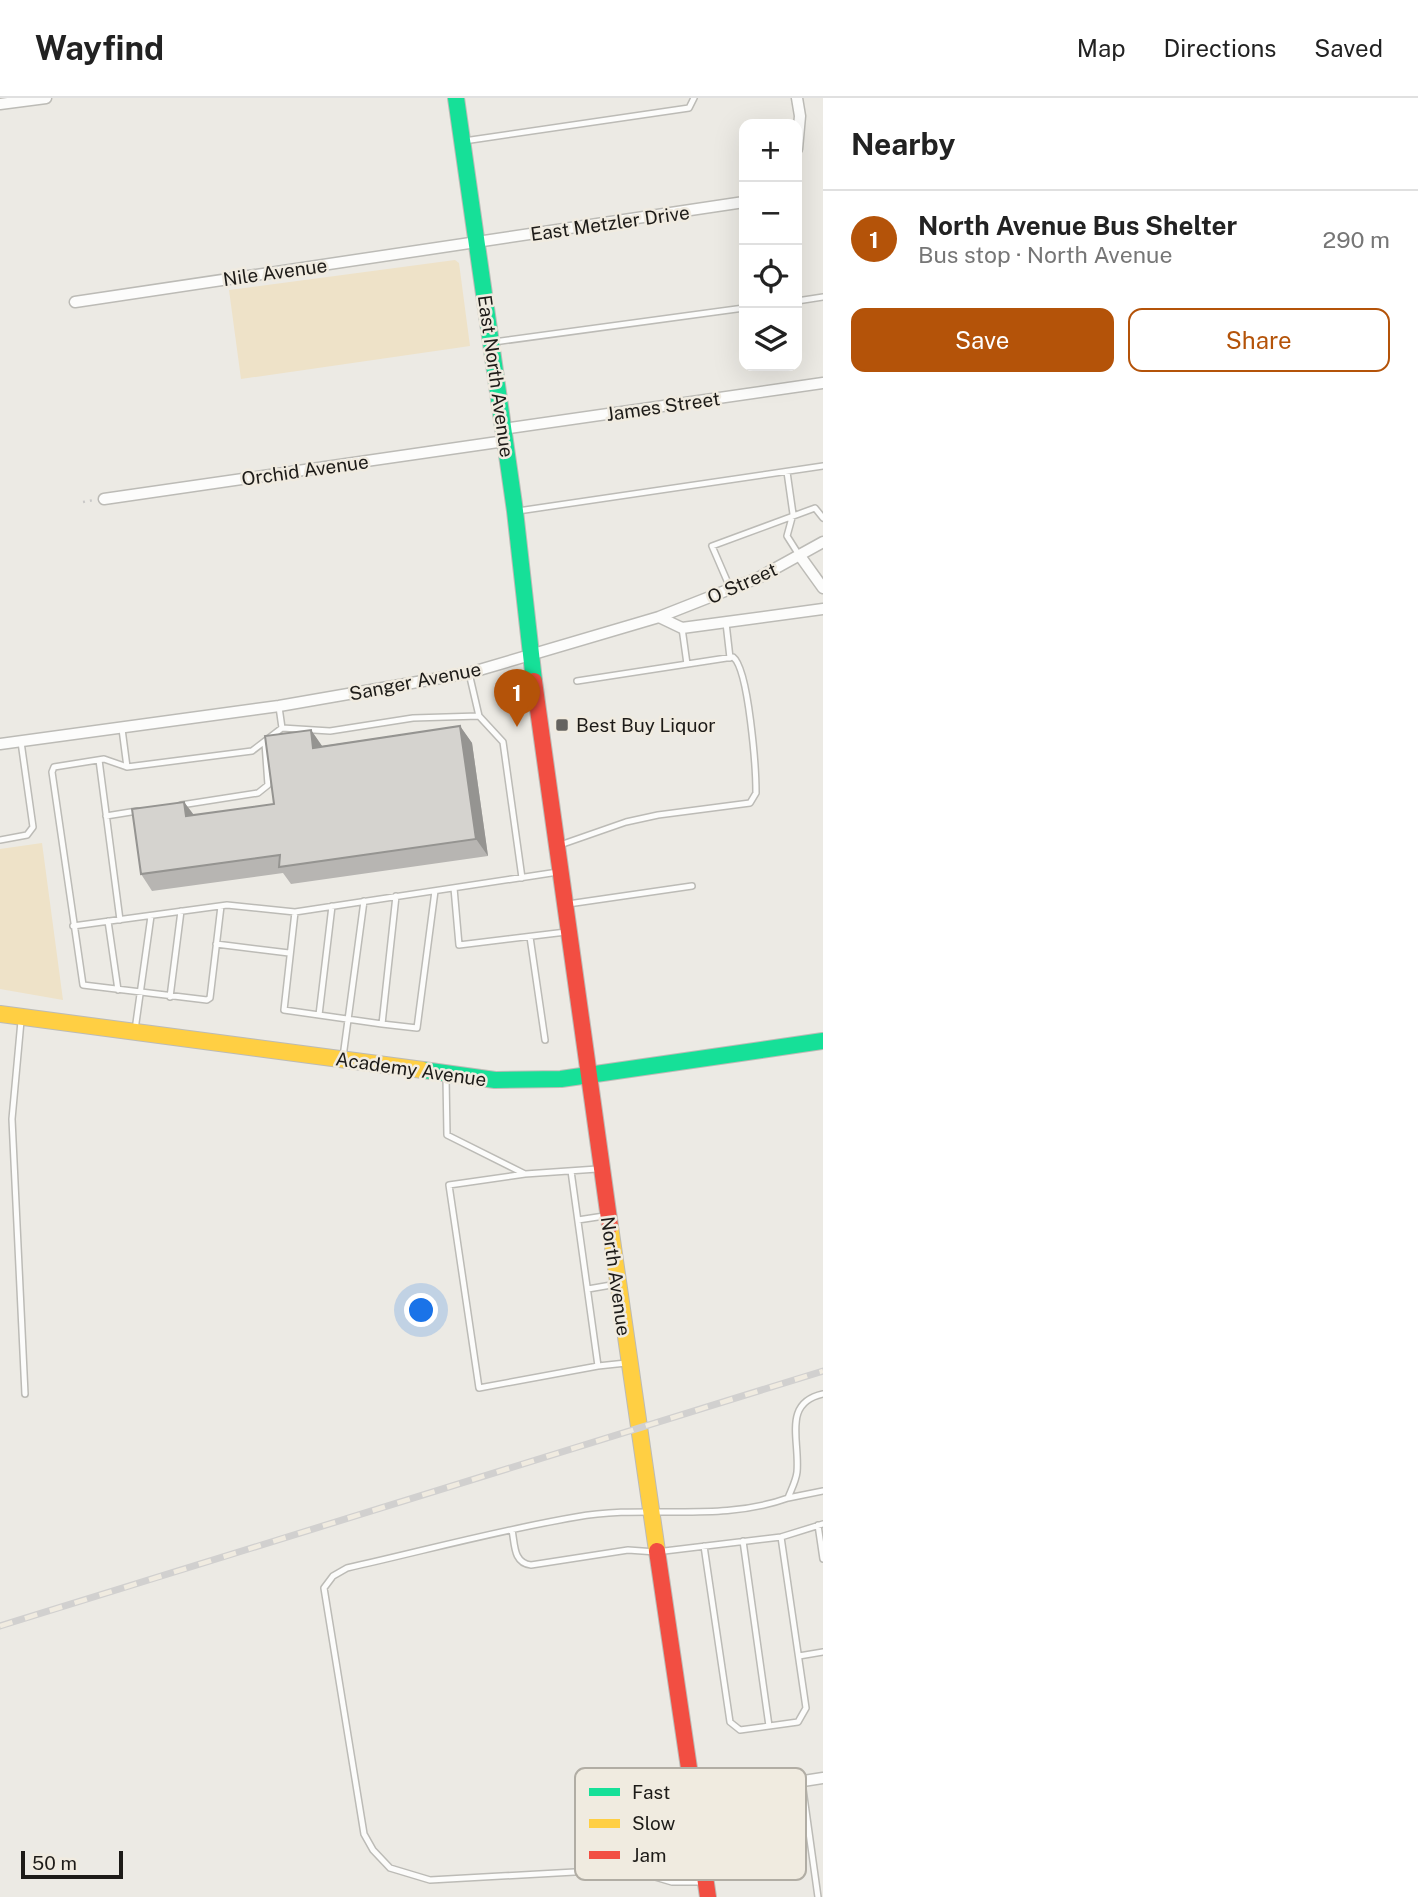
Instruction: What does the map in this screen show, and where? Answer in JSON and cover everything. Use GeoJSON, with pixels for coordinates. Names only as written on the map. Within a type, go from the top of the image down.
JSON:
{"type":"FeatureCollection","features":[{"type":"Feature","properties":{"kind":"street"},"geometry":{"type":"LineString","coordinates":[[0,104],[47,98]]}},
{"type":"Feature","properties":{"kind":"street","name":"East North Avenue"},"geometry":{"type":"LineString","coordinates":[[456,98],[515,512],[530,654]]}},
{"type":"Feature","properties":{"kind":"street"},"geometry":{"type":"LineString","coordinates":[[797,98],[800,119]]}},
{"type":"Feature","properties":{"kind":"street","name":"East Metzler Drive"},"geometry":{"type":"LineString","coordinates":[[476,242],[739,203]]}},
{"type":"Feature","properties":{"kind":"street","name":"Nile Avenue"},"geometry":{"type":"LineString","coordinates":[[75,302],[476,242]]}},
{"type":"Feature","properties":{"kind":"street","name":"James Street"},"geometry":{"type":"LineString","coordinates":[[504,435],[823,383]]}},
{"type":"Feature","properties":{"kind":"street","name":"Orchid Avenue"},"geometry":{"type":"LineString","coordinates":[[104,499],[504,435]]}},
{"type":"Feature","properties":{"kind":"street","name":"O Street"},"geometry":{"type":"LineString","coordinates":[[659,617],[731,590],[823,542]]}},
{"type":"Feature","properties":{"kind":"street"},"geometry":{"type":"LineString","coordinates":[[800,556],[823,588]]}},
{"type":"Feature","properties":{"kind":"street"},"geometry":{"type":"LineString","coordinates":[[659,617],[682,628],[823,609]]}},
{"type":"Feature","properties":{"kind":"street","name":"Sanger Avenue"},"geometry":{"type":"LineString","coordinates":[[0,744],[279,706],[470,673],[659,617]]}},
{"type":"Feature","properties":{"kind":"street","name":"North Avenue"},"geometry":{"type":"LineString","coordinates":[[530,654],[649,1510],[689,1768]]}},
{"type":"Feature","properties":{"kind":"street","name":"Academy Avenue"},"geometry":{"type":"LineString","coordinates":[[0,1014],[446,1074],[532,1081],[588,1076],[823,1041]]}},
{"type":"Feature","properties":{"kind":"lane"},"geometry":{"type":"LineString","coordinates":[[462,141],[689,108],[694,98]]}},
{"type":"Feature","properties":{"kind":"lane"},"geometry":{"type":"LineString","coordinates":[[802,300],[823,297]]}},
{"type":"Feature","properties":{"kind":"lane"},"geometry":{"type":"LineString","coordinates":[[491,342],[739,309]]}},
{"type":"Feature","properties":{"kind":"lane"},"geometry":{"type":"LineString","coordinates":[[515,512],[823,466]]}},
{"type":"Feature","properties":{"kind":"lane"},"geometry":{"type":"LineString","coordinates":[[787,472],[793,513],[787,536],[800,556]]}},
{"type":"Feature","properties":{"kind":"lane"},"geometry":{"type":"LineString","coordinates":[[731,590],[712,546],[793,513],[815,508],[823,518]]}},
{"type":"Feature","properties":{"kind":"lane"},"geometry":{"type":"LineString","coordinates":[[726,623],[730,658]]}},
{"type":"Feature","properties":{"kind":"lane"},"geometry":{"type":"LineString","coordinates":[[682,628],[687,664]]}},
{"type":"Feature","properties":{"kind":"lane"},"geometry":{"type":"LineString","coordinates":[[557,846],[658,815],[750,803],[756,793],[744,685],[738,661],[730,658],[578,681]]}},
{"type":"Feature","properties":{"kind":"lane"},"geometry":{"type":"LineString","coordinates":[[470,673],[479,716],[503,742],[522,878]]}},
{"type":"Feature","properties":{"kind":"lane"},"geometry":{"type":"LineString","coordinates":[[279,706],[282,729]]}},
{"type":"Feature","properties":{"kind":"lane"},"geometry":{"type":"LineString","coordinates":[[220,906],[210,998],[207,1000],[83,985],[52,772],[57,765],[99,760],[127,767],[253,751],[282,729],[330,730],[413,718],[479,716]]}},
{"type":"Feature","properties":{"kind":"lane"},"geometry":{"type":"LineString","coordinates":[[122,729],[127,767]]}},
{"type":"Feature","properties":{"kind":"lane"},"geometry":{"type":"LineString","coordinates":[[0,840],[27,835],[33,827],[21,742]]}},
{"type":"Feature","properties":{"kind":"lane"},"geometry":{"type":"LineString","coordinates":[[175,806],[258,793],[265,789],[268,785],[265,743]]}},
{"type":"Feature","properties":{"kind":"lane"},"geometry":{"type":"LineString","coordinates":[[99,760],[120,920]]}},
{"type":"Feature","properties":{"kind":"lane"},"geometry":{"type":"LineString","coordinates":[[106,816],[148,810]]}},
{"type":"Feature","properties":{"kind":"lane"},"geometry":{"type":"LineString","coordinates":[[73,926],[220,906],[295,912],[561,872]]}},
{"type":"Feature","properties":{"kind":"lane"},"geometry":{"type":"LineString","coordinates":[[565,904],[692,886]]}},
{"type":"Feature","properties":{"kind":"lane"},"geometry":{"type":"LineString","coordinates":[[454,888],[460,945],[569,932]]}},
{"type":"Feature","properties":{"kind":"lane"},"geometry":{"type":"LineString","coordinates":[[295,912],[284,1010],[417,1028],[420,1023],[435,891]]}},
{"type":"Feature","properties":{"kind":"lane"},"geometry":{"type":"LineString","coordinates":[[383,1024],[396,896]]}},
{"type":"Feature","properties":{"kind":"lane"},"geometry":{"type":"LineString","coordinates":[[343,1060],[364,901]]}},
{"type":"Feature","properties":{"kind":"lane"},"geometry":{"type":"LineString","coordinates":[[319,1016],[332,906]]}},
{"type":"Feature","properties":{"kind":"lane"},"geometry":{"type":"LineString","coordinates":[[170,997],[181,911]]}},
{"type":"Feature","properties":{"kind":"lane"},"geometry":{"type":"LineString","coordinates":[[135,1033],[151,916]]}},
{"type":"Feature","properties":{"kind":"lane"},"geometry":{"type":"LineString","coordinates":[[108,921],[117,990]]}},
{"type":"Feature","properties":{"kind":"lane"},"geometry":{"type":"LineString","coordinates":[[530,937],[545,1040]]}},
{"type":"Feature","properties":{"kind":"lane"},"geometry":{"type":"LineString","coordinates":[[216,944],[289,953]]}},
{"type":"Feature","properties":{"kind":"lane"},"geometry":{"type":"LineString","coordinates":[[22,1017],[12,1119],[25,1394]]}},
{"type":"Feature","properties":{"kind":"lane"},"geometry":{"type":"LineString","coordinates":[[446,1074],[447,1135],[525,1174]]}},
{"type":"Feature","properties":{"kind":"lane"},"geometry":{"type":"LineString","coordinates":[[601,1168],[525,1174],[449,1185],[479,1388],[628,1363]]}},
{"type":"Feature","properties":{"kind":"lane"},"geometry":{"type":"LineString","coordinates":[[571,1171],[598,1366]]}},
{"type":"Feature","properties":{"kind":"lane"},"geometry":{"type":"LineString","coordinates":[[578,1220],[607,1216]]}},
{"type":"Feature","properties":{"kind":"lane"},"geometry":{"type":"LineString","coordinates":[[587,1289],[617,1284]]}},
{"type":"Feature","properties":{"kind":"lane"},"geometry":{"type":"LineString","coordinates":[[788,1498],[797,1475],[796,1417],[800,1406],[808,1397],[823,1394]]}},
{"type":"Feature","properties":{"kind":"lane"},"geometry":{"type":"LineString","coordinates":[[575,1872],[430,1880],[390,1868],[364,1834],[324,1588],[332,1576],[347,1569],[577,1517],[649,1510],[714,1513],[763,1507],[823,1490]]}},
{"type":"Feature","properties":{"kind":"lane"},"geometry":{"type":"LineString","coordinates":[[512,1530],[518,1559],[523,1564],[628,1550],[656,1552],[781,1537],[821,1524],[823,1559]]}},
{"type":"Feature","properties":{"kind":"lane"},"geometry":{"type":"LineString","coordinates":[[704,1546],[730,1722],[740,1730],[798,1722],[804,1717],[806,1708],[781,1537]]}},
{"type":"Feature","properties":{"kind":"lane"},"geometry":{"type":"LineString","coordinates":[[743,1541],[769,1726]]}},
{"type":"Feature","properties":{"kind":"lane"},"geometry":{"type":"LineString","coordinates":[[799,1656],[823,1652]]}},
{"type":"Feature","properties":{"kind":"lane"},"geometry":{"type":"LineString","coordinates":[[806,1811],[818,1897]]}},
{"type":"Feature","properties":{"kind":"lane"},"geometry":{"type":"LineString","coordinates":[[665,1880],[706,1889]]}},
{"type":"Feature","properties":{"kind":"shaded area"},"geometry":{"type":"Polygon","coordinates":[[[455,260],[459,263],[470,346],[241,379],[229,290],[455,260]]]}},
{"type":"Feature","properties":{"kind":"shaded area"},"geometry":{"type":"Polygon","coordinates":[[[42,843],[63,1000],[0,989],[0,849],[42,843]]]}},
{"type":"Feature","properties":{"kind":"building"},"geometry":{"type":"Polygon","coordinates":[[[460,726],[476,839],[279,867],[280,855],[141,874],[132,809],[184,802],[186,816],[274,804],[265,736],[311,730],[313,748],[460,726]]]}},
{"type":"Feature","properties":{"kind":"railway"},"geometry":{"type":"LineString","coordinates":[[0,1626],[823,1371]]}},
{"type":"Feature","properties":{"kind":"traffic: fast"},"geometry":{"type":"LineString","coordinates":[[456,98],[515,511],[534,681]]}},
{"type":"Feature","properties":{"kind":"traffic: fast"},"geometry":{"type":"LineString","coordinates":[[423,1070],[495,1080],[561,1079],[823,1041]]}},
{"type":"Feature","properties":{"kind":"traffic: slow"},"geometry":{"type":"LineString","coordinates":[[0,1014],[423,1070]]}},
{"type":"Feature","properties":{"kind":"traffic: slow"},"geometry":{"type":"LineString","coordinates":[[610,1226],[657,1551]]}},
{"type":"Feature","properties":{"kind":"traffic: jam"},"geometry":{"type":"LineString","coordinates":[[534,681],[610,1226]]}},
{"type":"Feature","properties":{"kind":"traffic: jam"},"geometry":{"type":"LineString","coordinates":[[657,1551],[689,1768]]}},
{"type":"Feature","properties":{"kind":"traffic: jam"},"geometry":{"type":"LineString","coordinates":[[705,1880],[708,1897]]}},
{"type":"Feature","properties":{"kind":"place","name":"Best Buy Liquor"},"geometry":{"type":"Point","coordinates":[562,725]}},
{"type":"Feature","properties":{"kind":"place","name":"North Avenue Bus Shelter"},"geometry":{"type":"Point","coordinates":[517,727]}}]}
